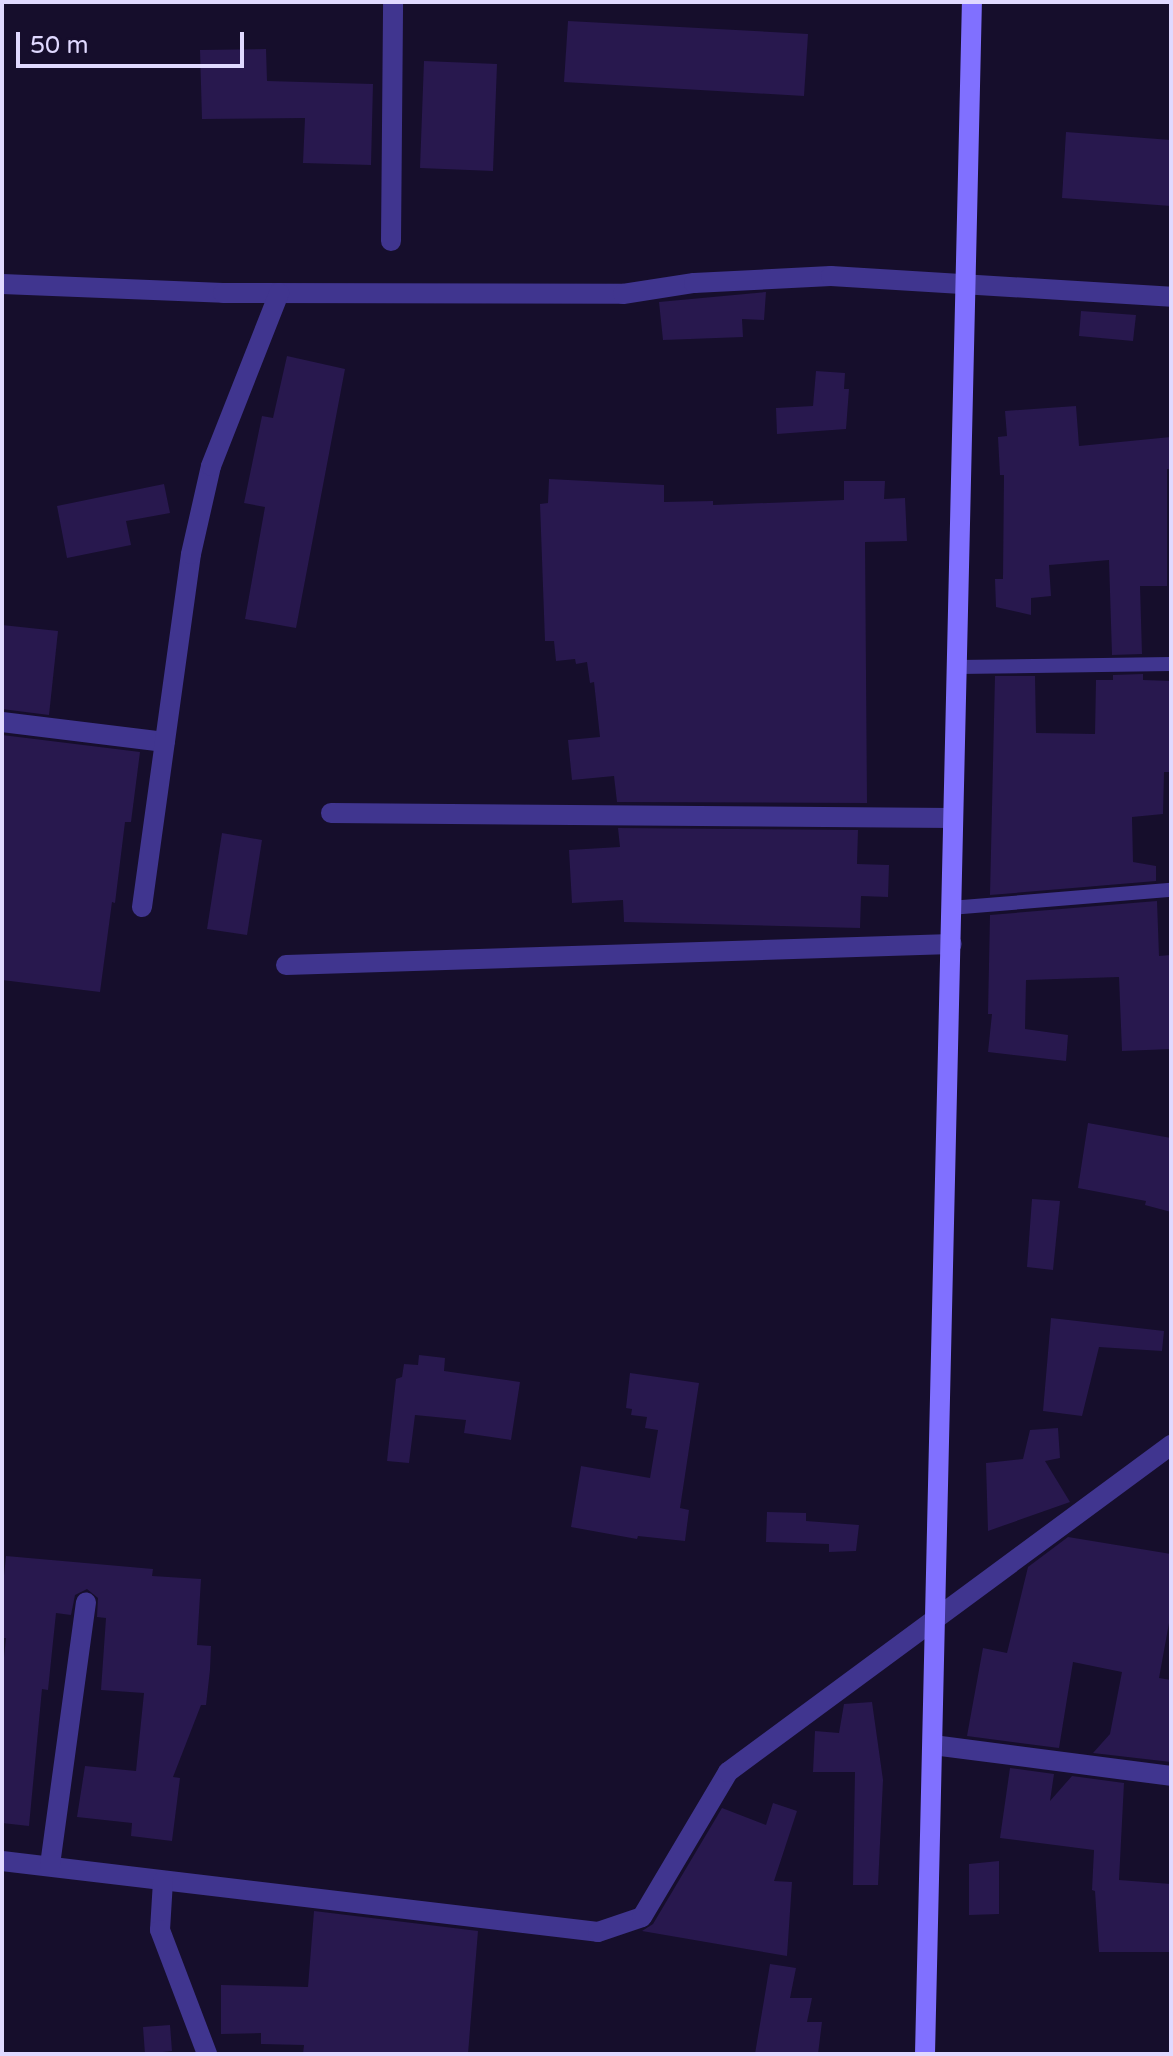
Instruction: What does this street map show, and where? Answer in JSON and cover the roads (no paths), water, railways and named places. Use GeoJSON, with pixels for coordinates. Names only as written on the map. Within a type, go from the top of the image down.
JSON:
{"type":"FeatureCollection","features":[{"type":"Feature","properties":{"kind":"main road"},"geometry":{"type":"LineString","coordinates":[[925,2054],[972,2]]}},
{"type":"Feature","properties":{"kind":"street"},"geometry":{"type":"LineString","coordinates":[[391,241],[393,2]]}},
{"type":"Feature","properties":{"kind":"street"},"geometry":{"type":"LineString","coordinates":[[2,284],[279,293],[623,294],[694,283],[831,276],[1171,297]]}},
{"type":"Feature","properties":{"kind":"street"},"geometry":{"type":"LineString","coordinates":[[142,907],[191,554],[211,466],[279,293]]}},
{"type":"Feature","properties":{"kind":"street"},"geometry":{"type":"LineString","coordinates":[[2,722],[165,742]]}},
{"type":"Feature","properties":{"kind":"street"},"geometry":{"type":"LineString","coordinates":[[331,813],[952,818]]}},
{"type":"Feature","properties":{"kind":"street"},"geometry":{"type":"LineString","coordinates":[[286,965],[952,944]]}},
{"type":"Feature","properties":{"kind":"street"},"geometry":{"type":"LineString","coordinates":[[2,1861],[598,1932],[642,1917],[728,1772],[936,1615],[1171,1445]]}},
{"type":"Feature","properties":{"kind":"street"},"geometry":{"type":"LineString","coordinates":[[50,1865],[86,1602]]}},
{"type":"Feature","properties":{"kind":"street"},"geometry":{"type":"LineString","coordinates":[[933,1745],[1171,1776]]}},
{"type":"Feature","properties":{"kind":"street"},"geometry":{"type":"LineString","coordinates":[[163,1881],[160,1930],[207,2054]]}},
{"type":"Feature","properties":{"kind":"lane"},"geometry":{"type":"LineString","coordinates":[[957,667],[1171,664]]}},
{"type":"Feature","properties":{"kind":"lane"},"geometry":{"type":"LineString","coordinates":[[950,908],[1171,890]]}}]}
